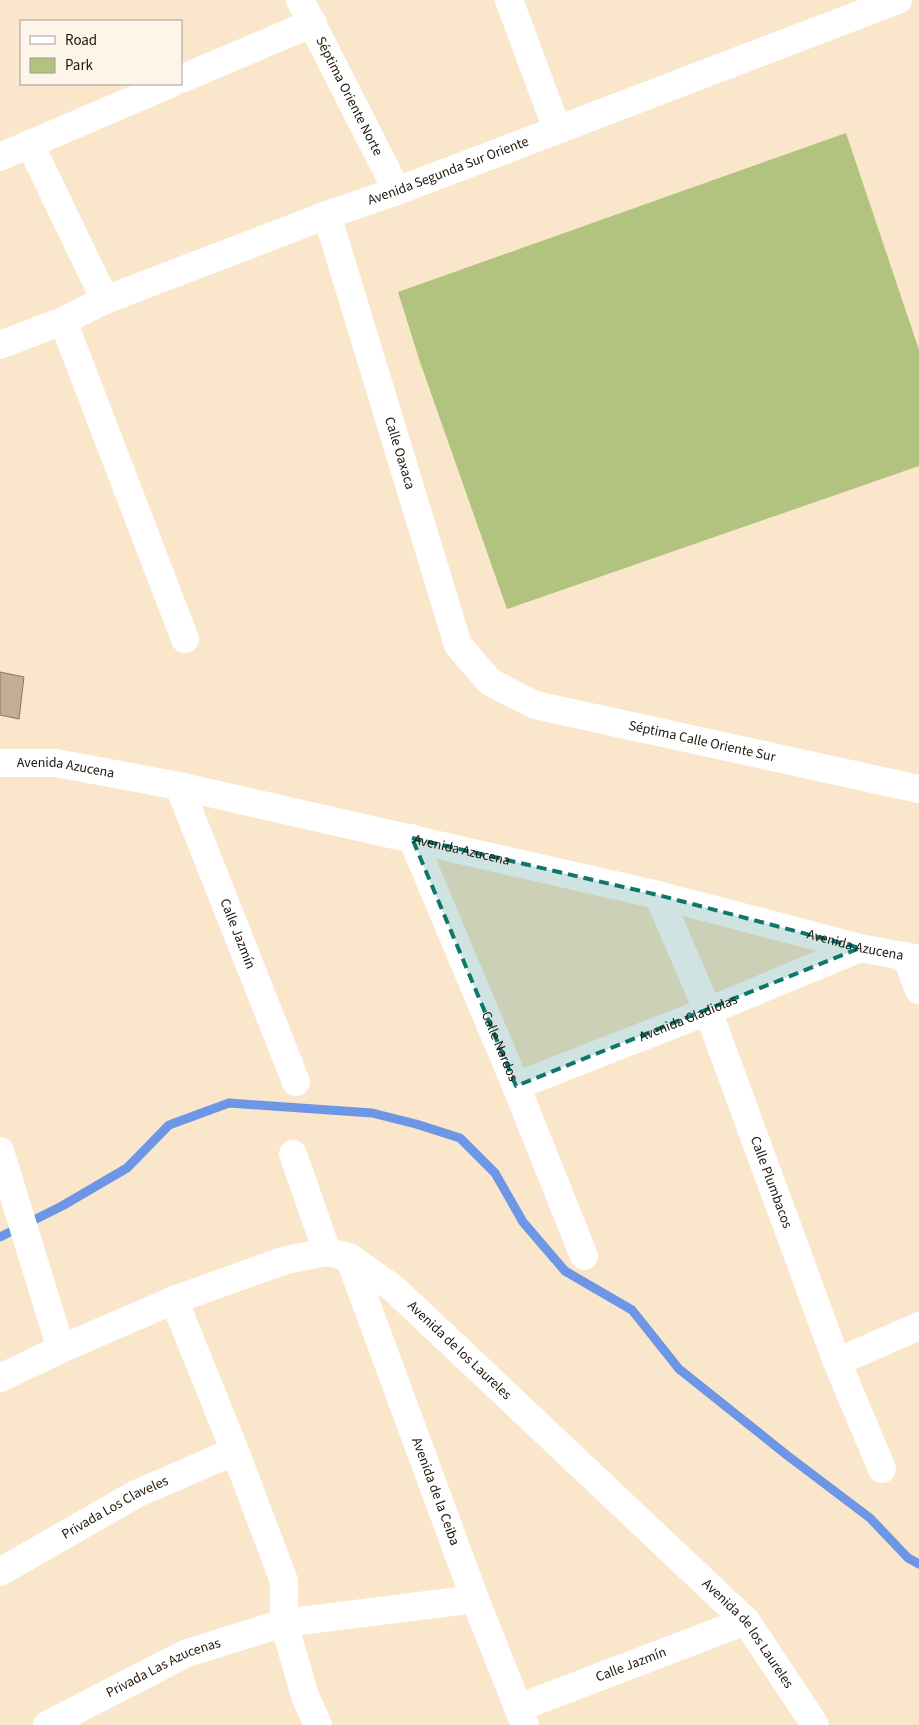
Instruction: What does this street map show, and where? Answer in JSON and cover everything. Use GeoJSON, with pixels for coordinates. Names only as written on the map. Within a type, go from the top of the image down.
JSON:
{"type":"FeatureCollection","features":[{"type":"Feature","properties":{"kind":"street"},"geometry":{"type":"LineString","coordinates":[[509,0],[557,129]]}},
{"type":"Feature","properties":{"kind":"street","name":"Avenida Segunda Sur Oriente"},"geometry":{"type":"LineString","coordinates":[[0,345],[63,321],[105,300],[898,0]]}},
{"type":"Feature","properties":{"kind":"street"},"geometry":{"type":"LineString","coordinates":[[182,78],[307,11]]}},
{"type":"Feature","properties":{"kind":"street","name":"Séptima Oriente Norte"},"geometry":{"type":"LineString","coordinates":[[307,11],[397,191]]}},
{"type":"Feature","properties":{"kind":"street"},"geometry":{"type":"LineString","coordinates":[[0,157],[168,85]]}},
{"type":"Feature","properties":{"kind":"street"},"geometry":{"type":"LineString","coordinates":[[30,144],[105,300]]}},
{"type":"Feature","properties":{"kind":"street","name":"Calle Oaxaca"},"geometry":{"type":"LineString","coordinates":[[327,215],[458,645],[490,682]]}},
{"type":"Feature","properties":{"kind":"street"},"geometry":{"type":"LineString","coordinates":[[63,321],[185,639]]}},
{"type":"Feature","properties":{"kind":"street","name":"Séptima Calle Oriente Sur"},"geometry":{"type":"LineString","coordinates":[[490,682],[535,705],[919,789]]}},
{"type":"Feature","properties":{"kind":"street","name":"Avenida Azucena"},"geometry":{"type":"LineString","coordinates":[[0,763],[56,763],[179,786],[658,895],[860,948],[913,958]]}},
{"type":"Feature","properties":{"kind":"street","name":"Calle Jazmín"},"geometry":{"type":"LineString","coordinates":[[179,786],[296,1082]]}},
{"type":"Feature","properties":{"kind":"street","name":"Calle Nardos"},"geometry":{"type":"LineString","coordinates":[[412,838],[516,1086],[584,1256]]}},
{"type":"Feature","properties":{"kind":"street","name":"Calle Plumbacos"},"geometry":{"type":"LineString","coordinates":[[658,895],[708,1011],[837,1362],[882,1469]]}},
{"type":"Feature","properties":{"kind":"street","name":"Avenida Gladiolas"},"geometry":{"type":"LineString","coordinates":[[516,1086],[708,1011],[860,948]]}},
{"type":"Feature","properties":{"kind":"street"},"geometry":{"type":"LineString","coordinates":[[913,958],[919,990]]}},
{"type":"Feature","properties":{"kind":"street"},"geometry":{"type":"LineString","coordinates":[[0,1151],[61,1349]]}},
{"type":"Feature","properties":{"kind":"street","name":"Avenida de la Ceiba"},"geometry":{"type":"LineString","coordinates":[[293,1154],[338,1254],[521,1717]]}},
{"type":"Feature","properties":{"kind":"street"},"geometry":{"type":"LineString","coordinates":[[0,1378],[61,1349],[174,1300],[286,1260],[338,1254]]}},
{"type":"Feature","properties":{"kind":"street","name":"Avenida de los Laureles"},"geometry":{"type":"LineString","coordinates":[[338,1254],[393,1288],[746,1621],[815,1725]]}},
{"type":"Feature","properties":{"kind":"street"},"geometry":{"type":"LineString","coordinates":[[174,1300],[284,1581],[284,1623],[305,1696],[318,1725]]}},
{"type":"Feature","properties":{"kind":"street"},"geometry":{"type":"LineString","coordinates":[[837,1362],[919,1326]]}},
{"type":"Feature","properties":{"kind":"street","name":"Privada Los Claveles"},"geometry":{"type":"LineString","coordinates":[[0,1572],[136,1494],[234,1451]]}},
{"type":"Feature","properties":{"kind":"street"},"geometry":{"type":"LineString","coordinates":[[284,1623],[475,1599]]}},
{"type":"Feature","properties":{"kind":"street","name":"Calle Jazmín"},"geometry":{"type":"LineString","coordinates":[[521,1717],[746,1621]]}},
{"type":"Feature","properties":{"kind":"street","name":"Privada Las Azucenas"},"geometry":{"type":"LineString","coordinates":[[47,1725],[187,1653],[284,1623]]}},
{"type":"Feature","properties":{"kind":"highlighted area"},"geometry":{"type":"Polygon","coordinates":[[[412,838],[658,895],[860,948],[516,1086],[412,838]]]}},
{"type":"Feature","properties":{"kind":"green space"},"geometry":{"type":"Polygon","coordinates":[[[846,133],[919,350],[919,466],[507,609],[420,362],[398,292],[846,133]]]}},
{"type":"Feature","properties":{"kind":"building"},"geometry":{"type":"Polygon","coordinates":[[[0,672],[24,677],[19,719],[0,715],[0,672]]]}},
{"type":"Feature","properties":{"kind":"waterway"},"geometry":{"type":"LineString","coordinates":[[0,1237],[62,1206],[127,1168],[169,1125],[229,1103],[372,1113],[460,1138],[495,1173],[523,1222],[565,1271],[632,1310],[679,1369],[788,1456],[870,1518],[908,1558],[919,1564]]}}]}
